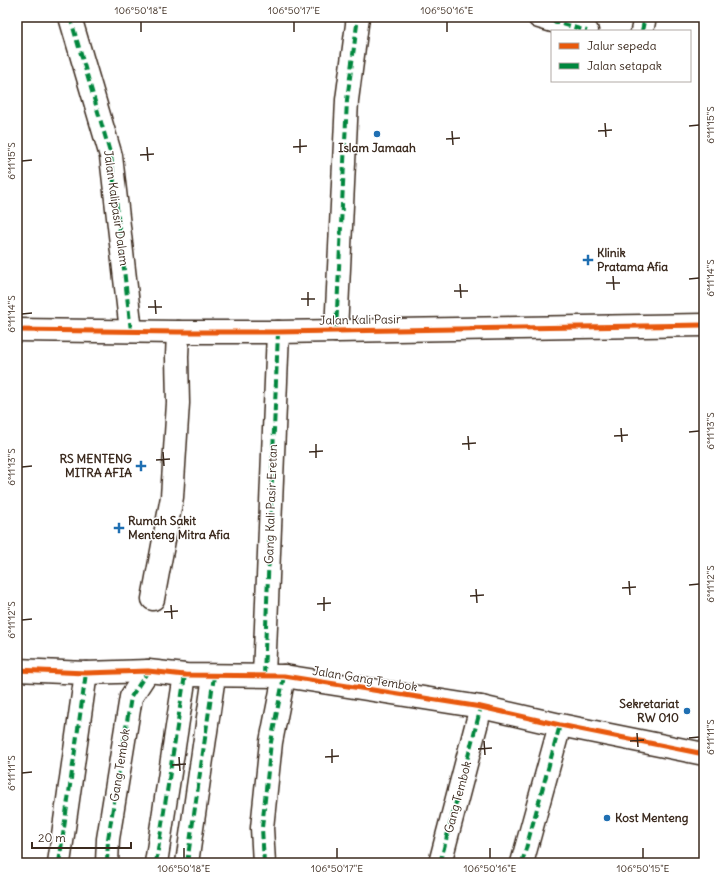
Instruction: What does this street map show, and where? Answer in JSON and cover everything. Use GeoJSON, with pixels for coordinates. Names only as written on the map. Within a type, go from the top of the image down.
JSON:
{"type":"FeatureCollection","features":[{"type":"Feature","properties":{"kind":"street","name":"Jalan Kalipasir Dalam"},"geometry":{"type":"LineString","coordinates":[[70,17],[111,156],[131,331]]}},
{"type":"Feature","properties":{"kind":"street"},"geometry":{"type":"LineString","coordinates":[[336,330],[347,100],[358,17]]}},
{"type":"Feature","properties":{"kind":"street"},"geometry":{"type":"LineString","coordinates":[[539,17],[584,30]]}},
{"type":"Feature","properties":{"kind":"street"},"geometry":{"type":"LineString","coordinates":[[642,30],[645,17]]}},
{"type":"Feature","properties":{"kind":"street","name":"Jalan Kali Pasir"},"geometry":{"type":"LineString","coordinates":[[17,330],[278,332],[704,325]]}},
{"type":"Feature","properties":{"kind":"street"},"geometry":{"type":"LineString","coordinates":[[153,599],[172,497],[178,403],[178,332]]}},
{"type":"Feature","properties":{"kind":"street","name":"Gang Kali Pasir Eretan"},"geometry":{"type":"LineString","coordinates":[[274,676],[278,332]]}},
{"type":"Feature","properties":{"kind":"street","name":"Jalan Gang Tembok"},"geometry":{"type":"LineString","coordinates":[[17,670],[86,673],[148,671],[185,675],[274,676],[481,707],[560,725],[704,754]]}},
{"type":"Feature","properties":{"kind":"street","name":"Gang Tembok"},"geometry":{"type":"LineString","coordinates":[[107,863],[108,839],[131,697],[148,671]]}},
{"type":"Feature","properties":{"kind":"street"},"geometry":{"type":"LineString","coordinates":[[59,863],[86,673]]}},
{"type":"Feature","properties":{"kind":"street"},"geometry":{"type":"LineString","coordinates":[[156,863],[185,675]]}},
{"type":"Feature","properties":{"kind":"street"},"geometry":{"type":"LineString","coordinates":[[187,863],[214,676]]}},
{"type":"Feature","properties":{"kind":"street"},"geometry":{"type":"LineString","coordinates":[[264,863],[262,828],[271,742],[274,676]]}},
{"type":"Feature","properties":{"kind":"street","name":"Gang Tembok"},"geometry":{"type":"LineString","coordinates":[[440,863],[481,707]]}},
{"type":"Feature","properties":{"kind":"street"},"geometry":{"type":"LineString","coordinates":[[522,863],[560,725]]}},
{"type":"Feature","properties":{"kind":"marked path"},"geometry":{"type":"LineString","coordinates":[[70,17],[111,156],[131,331]]}},
{"type":"Feature","properties":{"kind":"marked path"},"geometry":{"type":"LineString","coordinates":[[336,331],[347,100],[358,17]]}},
{"type":"Feature","properties":{"kind":"marked path"},"geometry":{"type":"LineString","coordinates":[[539,17],[584,30]]}},
{"type":"Feature","properties":{"kind":"marked path"},"geometry":{"type":"LineString","coordinates":[[642,30],[645,17]]}},
{"type":"Feature","properties":{"kind":"marked path"},"geometry":{"type":"LineString","coordinates":[[264,675],[278,332]]}},
{"type":"Feature","properties":{"kind":"marked path"},"geometry":{"type":"LineString","coordinates":[[107,863],[108,839],[131,697],[148,671]]}},
{"type":"Feature","properties":{"kind":"marked path"},"geometry":{"type":"LineString","coordinates":[[59,863],[86,673]]}},
{"type":"Feature","properties":{"kind":"marked path"},"geometry":{"type":"LineString","coordinates":[[156,863],[185,675]]}},
{"type":"Feature","properties":{"kind":"marked path"},"geometry":{"type":"LineString","coordinates":[[187,863],[214,676]]}},
{"type":"Feature","properties":{"kind":"marked path"},"geometry":{"type":"LineString","coordinates":[[264,863],[262,828],[271,742],[284,676]]}},
{"type":"Feature","properties":{"kind":"marked path"},"geometry":{"type":"LineString","coordinates":[[440,863],[481,707]]}},
{"type":"Feature","properties":{"kind":"marked path"},"geometry":{"type":"LineString","coordinates":[[522,863],[560,725]]}},
{"type":"Feature","properties":{"kind":"cycle path"},"geometry":{"type":"LineString","coordinates":[[17,330],[278,332],[704,325]]}},
{"type":"Feature","properties":{"kind":"cycle path"},"geometry":{"type":"LineString","coordinates":[[17,670],[86,673],[148,671],[185,675],[284,676],[481,707],[560,725],[704,754]]}},
{"type":"Feature","properties":{"kind":"place","name":"Islam Jamaah"},"geometry":{"type":"Point","coordinates":[377,134]}},
{"type":"Feature","properties":{"kind":"place","name":"Klinik Pratama Afia"},"geometry":{"type":"Point","coordinates":[588,260]}},
{"type":"Feature","properties":{"kind":"place","name":"RS MENTENG MITRA AFIA"},"geometry":{"type":"Point","coordinates":[141,466]}},
{"type":"Feature","properties":{"kind":"place","name":"Rumah Sakit Menteng Mitra Afia"},"geometry":{"type":"Point","coordinates":[119,528]}},
{"type":"Feature","properties":{"kind":"place","name":"Sekretariat RW 010"},"geometry":{"type":"Point","coordinates":[687,711]}},
{"type":"Feature","properties":{"kind":"place","name":"Kost Menteng"},"geometry":{"type":"Point","coordinates":[607,818]}}]}
